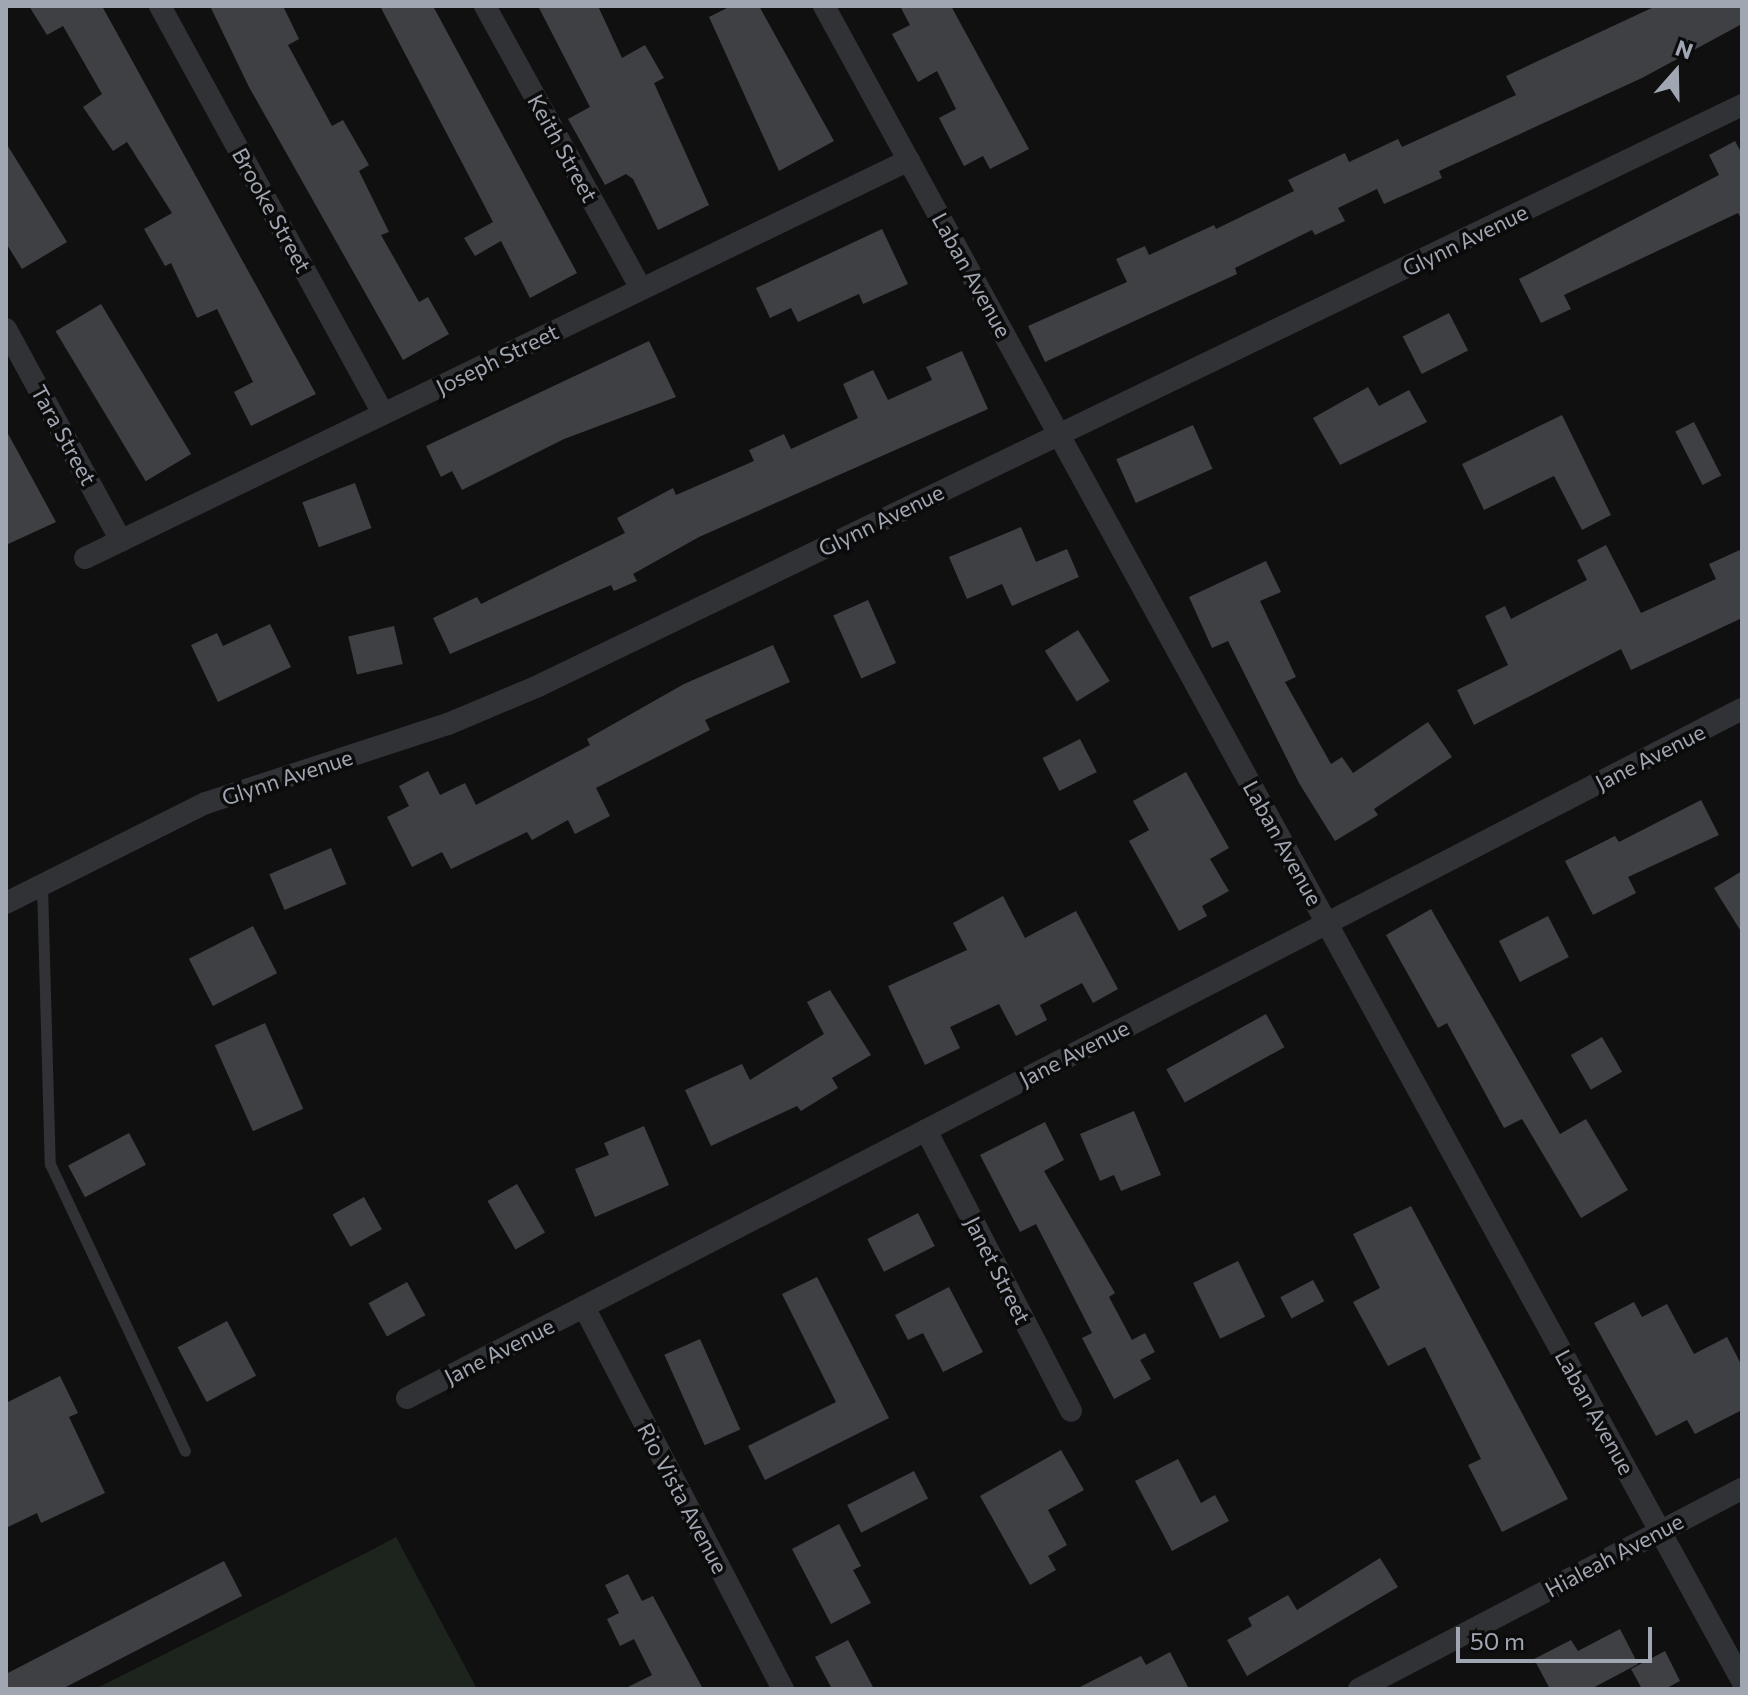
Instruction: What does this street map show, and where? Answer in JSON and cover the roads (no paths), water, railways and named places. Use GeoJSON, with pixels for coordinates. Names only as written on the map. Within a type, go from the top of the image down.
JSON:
{"type":"FeatureCollection","features":[{"type":"Feature","properties":{"kind":"street","name":"Brooke Street"},"geometry":{"type":"LineString","coordinates":[[160,6],[383,414]]}},
{"type":"Feature","properties":{"kind":"street","name":"Keith Street"},"geometry":{"type":"LineString","coordinates":[[485,6],[641,289]]}},
{"type":"Feature","properties":{"kind":"street","name":"Laban Avenue"},"geometry":{"type":"LineString","coordinates":[[824,6],[1742,1681]]}},
{"type":"Feature","properties":{"kind":"street","name":"Glynn Avenue"},"geometry":{"type":"LineString","coordinates":[[6,903],[206,803],[448,724],[536,687],[1742,105]]}},
{"type":"Feature","properties":{"kind":"street","name":"Joseph Street"},"geometry":{"type":"LineString","coordinates":[[85,558],[909,160]]}},
{"type":"Feature","properties":{"kind":"street","name":"Tara Street"},"geometry":{"type":"LineString","coordinates":[[6,329],[121,541]]}},
{"type":"Feature","properties":{"kind":"street","name":"Jane Avenue"},"geometry":{"type":"LineString","coordinates":[[407,1398],[1742,709]]}},
{"type":"Feature","properties":{"kind":"street","name":"Janet Street"},"geometry":{"type":"LineString","coordinates":[[926,1130],[1071,1411]]}},
{"type":"Feature","properties":{"kind":"street","name":"Rio Vista Avenue"},"geometry":{"type":"LineString","coordinates":[[584,1307],[783,1689]]}},
{"type":"Feature","properties":{"kind":"street","name":"Hialeah Avenue"},"geometry":{"type":"LineString","coordinates":[[1359,1689],[1742,1489]]}},
{"type":"Feature","properties":{"kind":"lane"},"geometry":{"type":"LineString","coordinates":[[42,885],[50,1164],[185,1451]]}}]}
